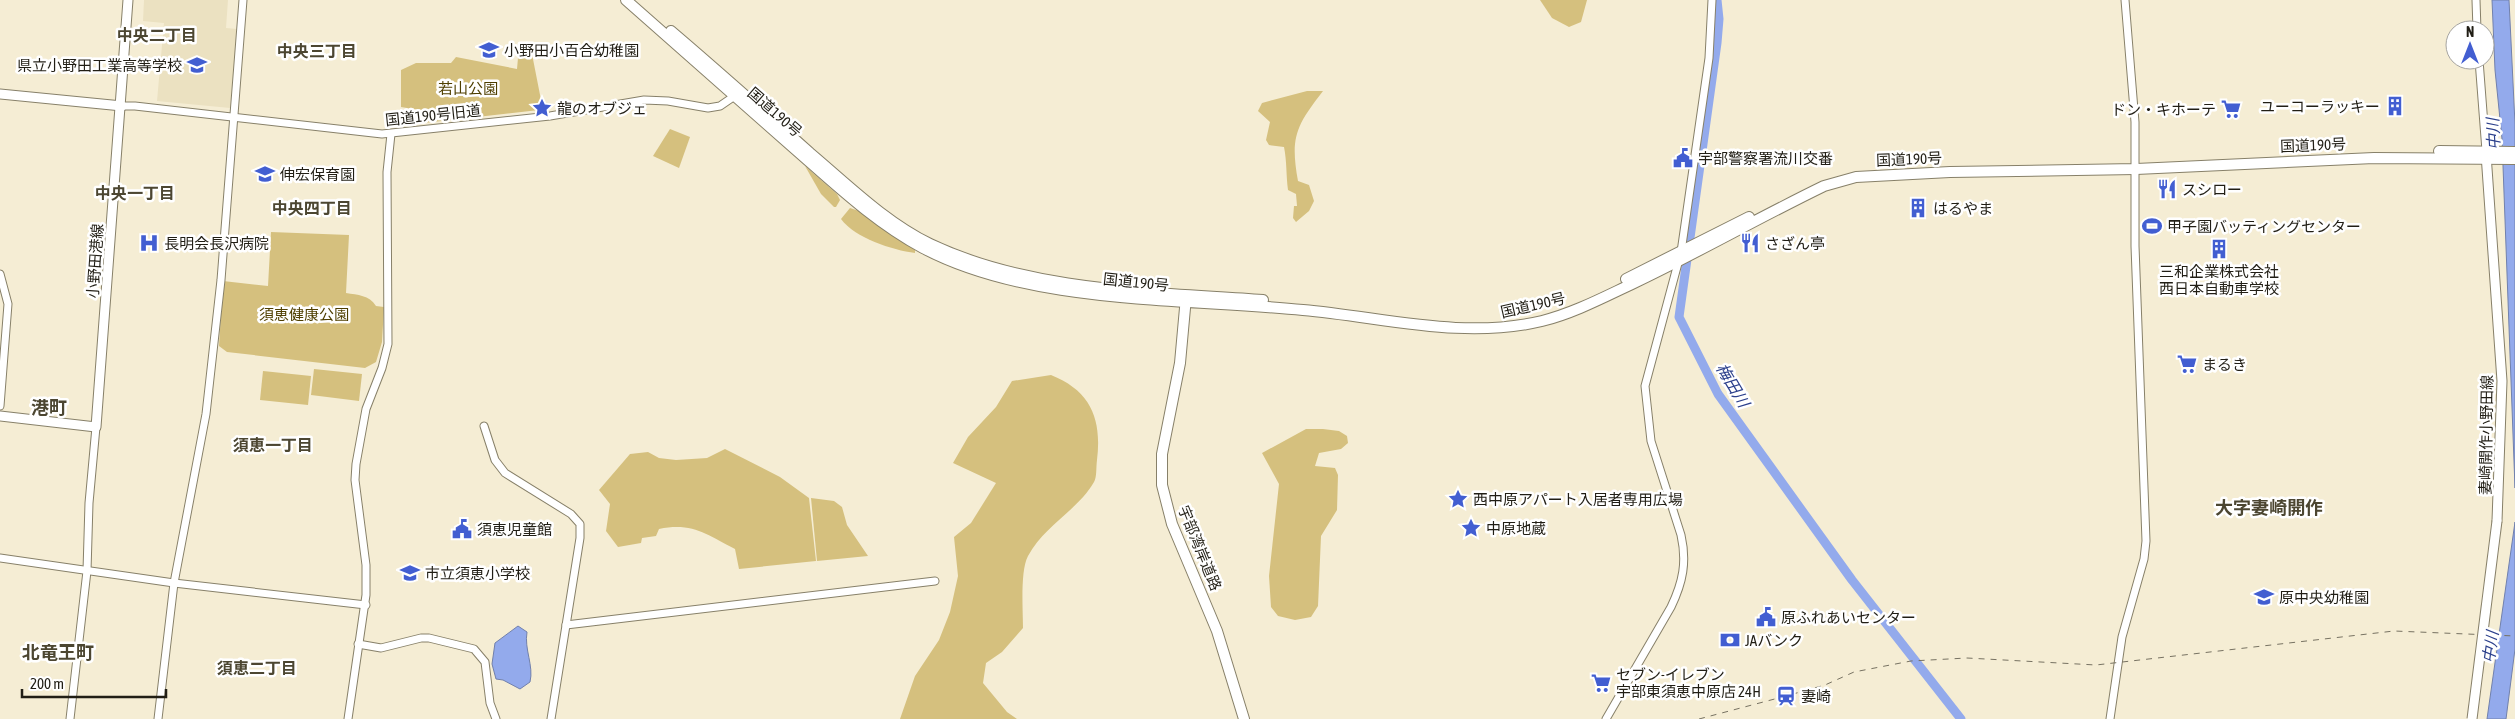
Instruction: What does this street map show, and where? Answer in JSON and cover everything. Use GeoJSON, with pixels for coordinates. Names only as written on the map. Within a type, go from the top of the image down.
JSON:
{"type":"FeatureCollection","features":[{"type":"Feature","properties":{"kind":"highway","name":"国道190号"},"geometry":{"type":"LineString","coordinates":[[626,0],[856,193],[902,227],[929,243],[963,258],[1028,275],[1186,299],[1303,303],[1444,322],[1495,322],[1535,316],[1575,304],[1844,178],[1960,172],[2486,155],[2501,154],[2515,150]]}},
{"type":"Feature","properties":{"kind":"highway","name":"国道190号"},"geometry":{"type":"LineString","coordinates":[[635,0],[737,94]]}},
{"type":"Feature","properties":{"kind":"highway","name":"国道190号"},"geometry":{"type":"LineString","coordinates":[[2501,154],[2515,159]]}},
{"type":"Feature","properties":{"kind":"highway","name":"宇部湾岸道路"},"geometry":{"type":"LineString","coordinates":[[1186,299],[1180,363],[1162,454],[1162,485],[1172,524],[1217,631],[1244,719]]}},
{"type":"Feature","properties":{"kind":"main road","name":"小野田港線"},"geometry":{"type":"LineString","coordinates":[[96,427],[119,120],[122,106],[128,0]]}},
{"type":"Feature","properties":{"kind":"main road"},"geometry":{"type":"LineString","coordinates":[[0,94],[122,106]]}},
{"type":"Feature","properties":{"kind":"main road","name":"妻崎開作小野田線"},"geometry":{"type":"LineString","coordinates":[[2472,719],[2497,521],[2502,381],[2486,155]]}},
{"type":"Feature","properties":{"kind":"main road"},"geometry":{"type":"LineString","coordinates":[[0,416],[96,427]]}},
{"type":"Feature","properties":{"kind":"street"},"geometry":{"type":"LineString","coordinates":[[158,719],[174,583],[206,414],[221,280],[243,0]]}},
{"type":"Feature","properties":{"kind":"street"},"geometry":{"type":"LineString","coordinates":[[1606,719],[1671,607],[1678,592],[1684,570],[1684,552],[1681,535],[1651,440],[1645,397],[1647,376],[1685,254],[1709,58],[1712,0]]}},
{"type":"Feature","properties":{"kind":"street"},"geometry":{"type":"LineString","coordinates":[[2110,719],[2122,637],[2144,559],[2146,541],[2135,246],[2136,166],[2125,0]]}},
{"type":"Feature","properties":{"kind":"street"},"geometry":{"type":"LineString","coordinates":[[2476,0],[2477,20]]}},
{"type":"Feature","properties":{"kind":"street"},"geometry":{"type":"LineString","coordinates":[[2480,70],[2486,155]]}},
{"type":"Feature","properties":{"kind":"street","name":"国道190号旧道"},"geometry":{"type":"LineString","coordinates":[[122,106],[391,134],[559,114],[644,100],[668,101],[708,108],[720,106],[737,94]]}},
{"type":"Feature","properties":{"kind":"street"},"geometry":{"type":"LineString","coordinates":[[348,719],[358,644],[366,606],[366,572],[357,501],[356,464],[366,409],[382,368],[388,344],[387,172],[391,134]]}},
{"type":"Feature","properties":{"kind":"street"},"geometry":{"type":"LineString","coordinates":[[0,274],[8,309],[0,406]]}},
{"type":"Feature","properties":{"kind":"street"},"geometry":{"type":"LineString","coordinates":[[484,426],[496,460],[505,473],[571,514],[580,524],[580,538],[551,719]]}},
{"type":"Feature","properties":{"kind":"street"},"geometry":{"type":"LineString","coordinates":[[70,719],[87,571],[96,427]]}},
{"type":"Feature","properties":{"kind":"street"},"geometry":{"type":"LineString","coordinates":[[0,558],[174,583],[366,606]]}},
{"type":"Feature","properties":{"kind":"street"},"geometry":{"type":"LineString","coordinates":[[566,625],[935,581]]}},
{"type":"Feature","properties":{"kind":"street"},"geometry":{"type":"LineString","coordinates":[[358,644],[380,648],[414,639],[429,638],[474,649],[485,662],[490,703],[496,719]]}},
{"type":"Feature","properties":{"kind":"shaded area","name":"県立小野田工業高等学校"},"geometry":{"type":"Polygon","coordinates":[[[144,0],[228,0],[226,28],[237,29],[230,108],[157,101],[164,23],[143,21],[144,0]]]}},
{"type":"Feature","properties":{"kind":"green space"},"geometry":{"type":"Polygon","coordinates":[[[1540,0],[1587,0],[1581,22],[1569,27],[1552,18],[1540,0]]]}},
{"type":"Feature","properties":{"kind":"green space","name":"若山公園"},"geometry":{"type":"Polygon","coordinates":[[[532,54],[542,105],[539,110],[424,123],[425,111],[401,107],[401,70],[416,63],[451,63],[456,57],[517,69],[518,58],[532,54]]]}},
{"type":"Feature","properties":{"kind":"green space"},"geometry":{"type":"Polygon","coordinates":[[[1307,91],[1323,91],[1301,123],[1295,142],[1298,181],[1309,185],[1314,201],[1309,211],[1296,222],[1293,218],[1294,206],[1297,206],[1296,194],[1288,190],[1284,147],[1269,145],[1266,140],[1270,122],[1258,111],[1262,103],[1307,91]]]}},
{"type":"Feature","properties":{"kind":"green space"},"geometry":{"type":"Polygon","coordinates":[[[670,129],[690,137],[679,168],[653,156],[670,129]]]}},
{"type":"Feature","properties":{"kind":"green space"},"geometry":{"type":"Polygon","coordinates":[[[805,166],[837,194],[840,200],[836,207],[821,194],[805,166]]]}},
{"type":"Feature","properties":{"kind":"green space"},"geometry":{"type":"Polygon","coordinates":[[[850,208],[859,211],[915,250],[915,253],[885,246],[855,232],[841,219],[850,208]]]}},
{"type":"Feature","properties":{"kind":"green space","name":"須恵健康公園"},"geometry":{"type":"Polygon","coordinates":[[[271,232],[349,235],[346,293],[363,296],[376,306],[384,307],[382,342],[376,362],[365,368],[227,352],[219,346],[223,281],[268,286],[271,232]]]}},
{"type":"Feature","properties":{"kind":"green space"},"geometry":{"type":"Polygon","coordinates":[[[314,369],[362,374],[359,401],[311,395],[314,369]]]}},
{"type":"Feature","properties":{"kind":"green space"},"geometry":{"type":"Polygon","coordinates":[[[263,371],[311,376],[308,405],[260,400],[263,371]]]}},
{"type":"Feature","properties":{"kind":"green space"},"geometry":{"type":"Polygon","coordinates":[[[1051,375],[1076,389],[1091,408],[1098,432],[1096,475],[1094,482],[1079,502],[1043,536],[1028,556],[1025,563],[1023,581],[1023,628],[1002,652],[986,663],[983,683],[1007,712],[1017,719],[900,719],[915,676],[939,640],[950,612],[958,576],[954,537],[971,523],[996,483],[953,463],[968,437],[996,407],[1012,381],[1051,375]]]}},
{"type":"Feature","properties":{"kind":"green space"},"geometry":{"type":"Polygon","coordinates":[[[1306,429],[1339,431],[1347,436],[1348,443],[1341,449],[1319,453],[1315,466],[1335,468],[1338,475],[1337,510],[1321,536],[1318,606],[1311,617],[1295,620],[1278,616],[1271,607],[1269,576],[1279,484],[1262,453],[1306,429]]]}},
{"type":"Feature","properties":{"kind":"green space"},"geometry":{"type":"Polygon","coordinates":[[[725,449],[780,477],[809,498],[816,561],[739,569],[735,549],[699,531],[681,527],[659,529],[656,536],[642,538],[641,543],[618,547],[606,531],[610,504],[599,490],[630,454],[648,452],[659,458],[676,460],[707,458],[725,449]]]}},
{"type":"Feature","properties":{"kind":"green space"},"geometry":{"type":"Polygon","coordinates":[[[811,498],[834,501],[842,507],[847,525],[868,556],[817,561],[811,498]]]}},
{"type":"Feature","properties":{"kind":"water"},"geometry":{"type":"Polygon","coordinates":[[[2492,0],[2509,0],[2515,124],[2515,488],[2502,139],[2495,70],[2495,20],[2493,20],[2492,0]]]}},
{"type":"Feature","properties":{"kind":"water"},"geometry":{"type":"Polygon","coordinates":[[[2515,522],[2515,649],[2506,719],[2487,719],[2515,522]]]}},
{"type":"Feature","properties":{"kind":"water"},"geometry":{"type":"Polygon","coordinates":[[[518,626],[527,632],[526,638],[531,670],[530,682],[520,689],[503,680],[496,679],[492,664],[495,643],[518,626]]]}},
{"type":"Feature","properties":{"kind":"waterway","name":"梅田川"},"geometry":{"type":"LineString","coordinates":[[1717,0],[1719,19],[1717,43],[1679,317],[1718,394],[1852,580],[1961,719]]}},
{"type":"Feature","properties":{"kind":"railway"},"geometry":{"type":"LineString","coordinates":[[1699,719],[1825,685],[1854,672],[1911,661],[1967,658],[2096,665],[2394,631],[2515,636]]}},
{"type":"Feature","properties":{"kind":"place","name":"小野田小百合幼稚園"},"geometry":{"type":"Point","coordinates":[489,50]}},
{"type":"Feature","properties":{"kind":"place","name":"県立小野田工業高等学校"},"geometry":{"type":"Point","coordinates":[197,65]}},
{"type":"Feature","properties":{"kind":"place","name":"ユーコーラッキー"},"geometry":{"type":"Point","coordinates":[2395,106]}},
{"type":"Feature","properties":{"kind":"place","name":"龍のオブジェ"},"geometry":{"type":"Point","coordinates":[542,108]}},
{"type":"Feature","properties":{"kind":"place","name":"ドン・キホーテ"},"geometry":{"type":"Point","coordinates":[2231,109]}},
{"type":"Feature","properties":{"kind":"place","name":"宇部警察署流川交番"},"geometry":{"type":"Point","coordinates":[1683,158]}},
{"type":"Feature","properties":{"kind":"place","name":"伸宏保育園"},"geometry":{"type":"Point","coordinates":[265,174]}},
{"type":"Feature","properties":{"kind":"place","name":"スシロー"},"geometry":{"type":"Point","coordinates":[2167,189]}},
{"type":"Feature","properties":{"kind":"place","name":"はるやま"},"geometry":{"type":"Point","coordinates":[1918,208]}},
{"type":"Feature","properties":{"kind":"place","name":"甲子園バッティングセンター"},"geometry":{"type":"Point","coordinates":[2152,226]}},
{"type":"Feature","properties":{"kind":"place","name":"長明会長沢病院"},"geometry":{"type":"Point","coordinates":[149,243]}},
{"type":"Feature","properties":{"kind":"place","name":"さざん亭"},"geometry":{"type":"Point","coordinates":[1750,243]}},
{"type":"Feature","properties":{"kind":"place","name":"三和企業株式会社 西日本自動車学校"},"geometry":{"type":"Point","coordinates":[2219,249]}},
{"type":"Feature","properties":{"kind":"place","name":"まるき"},"geometry":{"type":"Point","coordinates":[2187,364]}},
{"type":"Feature","properties":{"kind":"place","name":"西中原アパート入居者専用広場"},"geometry":{"type":"Point","coordinates":[1458,499]}},
{"type":"Feature","properties":{"kind":"place","name":"中原地蔵"},"geometry":{"type":"Point","coordinates":[1471,528]}},
{"type":"Feature","properties":{"kind":"place","name":"須恵児童館"},"geometry":{"type":"Point","coordinates":[462,529]}},
{"type":"Feature","properties":{"kind":"place","name":"市立須恵小学校"},"geometry":{"type":"Point","coordinates":[410,573]}},
{"type":"Feature","properties":{"kind":"place","name":"原中央幼稚園"},"geometry":{"type":"Point","coordinates":[2264,597]}},
{"type":"Feature","properties":{"kind":"place","name":"原ふれあいセンター"},"geometry":{"type":"Point","coordinates":[1766,617]}},
{"type":"Feature","properties":{"kind":"place","name":"JAバンク"},"geometry":{"type":"Point","coordinates":[1730,640]}},
{"type":"Feature","properties":{"kind":"place","name":"セブン-イレブン 宇部東須恵中原店 24H"},"geometry":{"type":"Point","coordinates":[1601,683]}},
{"type":"Feature","properties":{"kind":"place","name":"妻崎"},"geometry":{"type":"Point","coordinates":[1786,696]}},
{"type":"Feature","properties":{"kind":"district","name":"中央二丁目"},"geometry":{"type":"Point","coordinates":[157,35]}},
{"type":"Feature","properties":{"kind":"district","name":"中央三丁目"},"geometry":{"type":"Point","coordinates":[317,51]}},
{"type":"Feature","properties":{"kind":"district","name":"中央一丁目"},"geometry":{"type":"Point","coordinates":[135,193]}},
{"type":"Feature","properties":{"kind":"district","name":"中央四丁目"},"geometry":{"type":"Point","coordinates":[312,208]}},
{"type":"Feature","properties":{"kind":"district","name":"港町"},"geometry":{"type":"Point","coordinates":[49,407]}},
{"type":"Feature","properties":{"kind":"district","name":"須恵一丁目"},"geometry":{"type":"Point","coordinates":[273,445]}},
{"type":"Feature","properties":{"kind":"district","name":"大字妻崎開作"},"geometry":{"type":"Point","coordinates":[2269,507]}},
{"type":"Feature","properties":{"kind":"district","name":"北竜王町"},"geometry":{"type":"Point","coordinates":[58,652]}},
{"type":"Feature","properties":{"kind":"district","name":"須恵二丁目"},"geometry":{"type":"Point","coordinates":[257,668]}},
{"type":"Feature","properties":{"kind":"water label","name":"中川"},"geometry":{"type":"Point","coordinates":[2493,134]}},
{"type":"Feature","properties":{"kind":"water label","name":"中川"},"geometry":{"type":"Point","coordinates":[2490,647]}}]}
